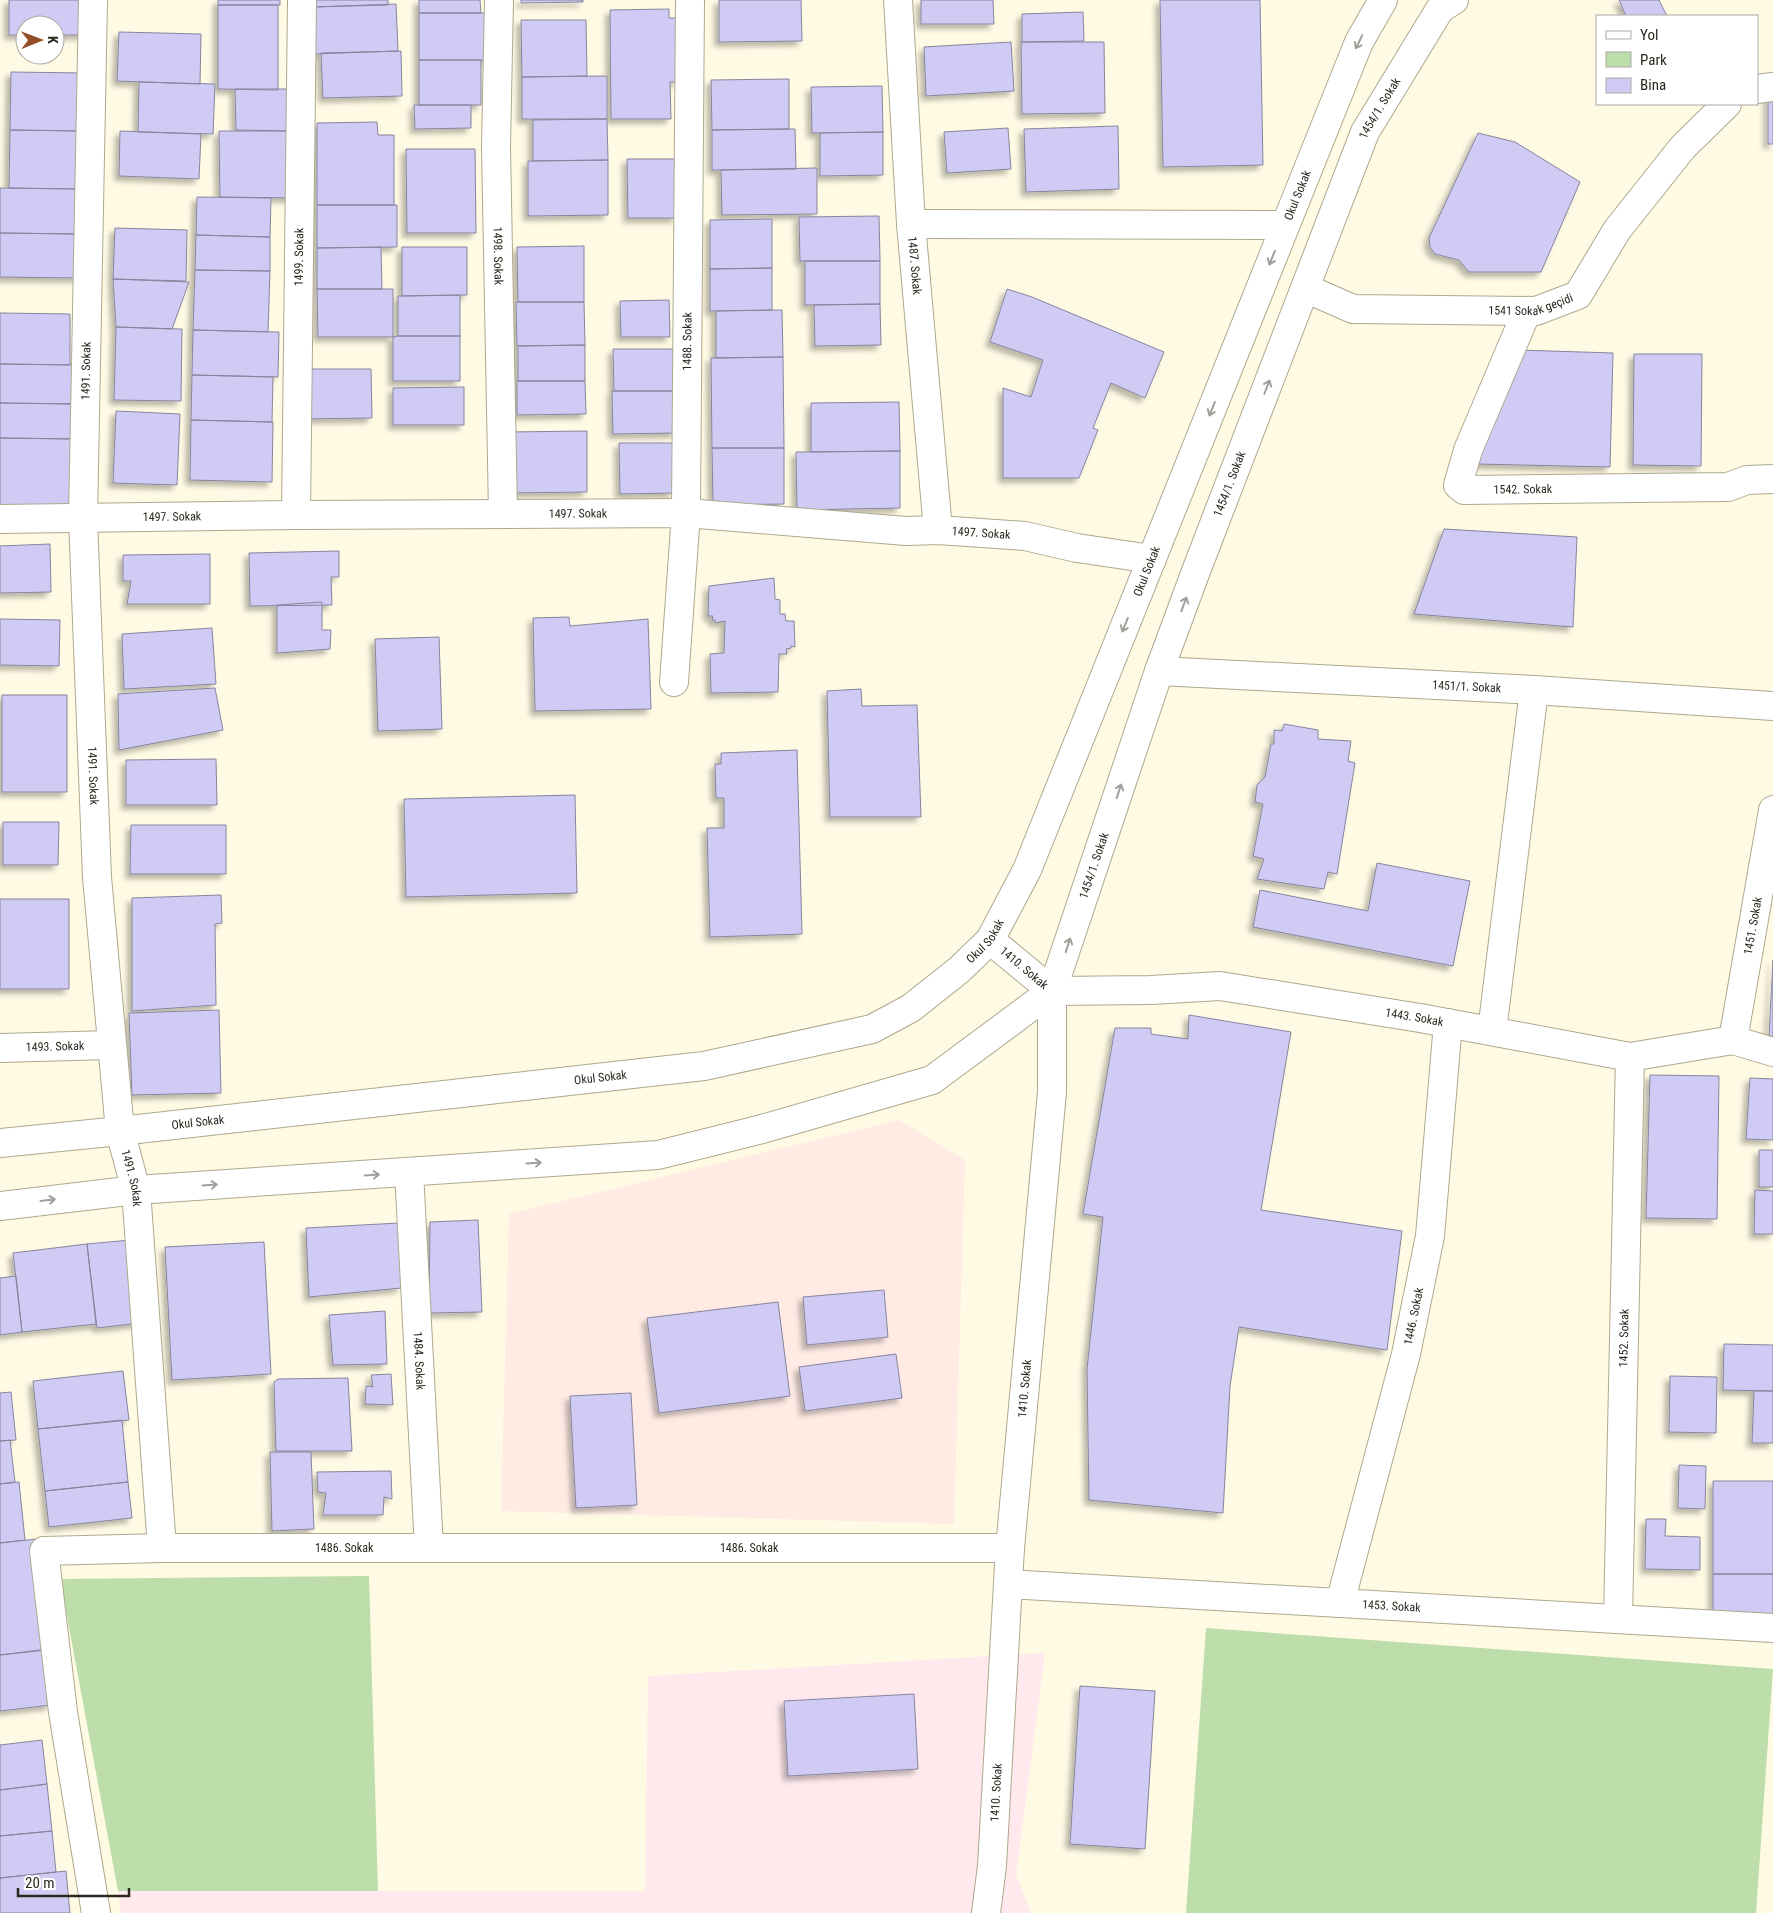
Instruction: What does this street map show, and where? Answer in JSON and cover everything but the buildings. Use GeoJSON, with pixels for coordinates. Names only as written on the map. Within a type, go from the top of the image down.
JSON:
{"type":"FeatureCollection","features":[{"type":"Feature","properties":{"kind":"street","name":"1491. Sokak"},"geometry":{"type":"LineString","coordinates":[[93,0],[83,519],[97,877],[120,1132],[136,1190],[162,1548]]}},
{"type":"Feature","properties":{"kind":"street","name":"1499. Sokak"},"geometry":{"type":"LineString","coordinates":[[296,515],[302,0]]}},
{"type":"Feature","properties":{"kind":"street","name":"1498. Sokak"},"geometry":{"type":"LineString","coordinates":[[499,0],[496,147],[503,513]]}},
{"type":"Feature","properties":{"kind":"street","name":"1488. Sokak"},"geometry":{"type":"LineString","coordinates":[[674,682],[686,513],[690,0]]}},
{"type":"Feature","properties":{"kind":"street","name":"1487. Sokak"},"geometry":{"type":"LineString","coordinates":[[898,0],[911,224],[938,530]]}},
{"type":"Feature","properties":{"kind":"street","name":"Okul Sokak"},"geometry":{"type":"LineString","coordinates":[[0,1143],[120,1132],[714,1064],[872,1029],[911,1008],[959,970],[990,940],[1027,870],[1359,42],[1383,0]]}},
{"type":"Feature","properties":{"kind":"street","name":"1454/1. Sokak"},"geometry":{"type":"LineString","coordinates":[[1052,991],[1159,671],[1365,132],[1443,3]]}},
{"type":"Feature","properties":{"kind":"street"},"geometry":{"type":"LineString","coordinates":[[1758,89],[1773,87]]}},
{"type":"Feature","properties":{"kind":"street","name":"1541 Sokak geçidi"},"geometry":{"type":"LineString","coordinates":[[1305,288],[1354,309],[1536,311],[1578,294],[1618,230],[1683,147],[1726,105]]}},
{"type":"Feature","properties":{"kind":"street"},"geometry":{"type":"LineString","coordinates":[[911,224],[1285,225]]}},
{"type":"Feature","properties":{"kind":"street","name":"1542. Sokak"},"geometry":{"type":"LineString","coordinates":[[1527,311],[1468,450],[1458,485],[1464,490],[1728,486],[1747,480],[1773,478]]}},
{"type":"Feature","properties":{"kind":"street","name":"1497. Sokak"},"geometry":{"type":"LineString","coordinates":[[0,519],[503,513],[686,513],[906,531],[938,530],[1025,536],[1078,548],[1152,559]]}},
{"type":"Feature","properties":{"kind":"street","name":"1451/1. Sokak"},"geometry":{"type":"LineString","coordinates":[[1159,671],[1534,690],[1773,706]]}},
{"type":"Feature","properties":{"kind":"street"},"geometry":{"type":"LineString","coordinates":[[1492,1031],[1534,690]]}},
{"type":"Feature","properties":{"kind":"street","name":"1451. Sokak"},"geometry":{"type":"LineString","coordinates":[[1733,1040],[1773,810]]}},
{"type":"Feature","properties":{"kind":"street","name":"1410. Sokak"},"geometry":{"type":"LineString","coordinates":[[986,1913],[992,1866],[1010,1548],[1052,1092],[1052,991],[990,940]]}},
{"type":"Feature","properties":{"kind":"street","name":"1443. Sokak"},"geometry":{"type":"LineString","coordinates":[[1052,991],[1151,990],[1220,986],[1448,1023],[1630,1057],[1733,1040],[1773,1052]]}},
{"type":"Feature","properties":{"kind":"street"},"geometry":{"type":"LineString","coordinates":[[0,1206],[136,1190],[658,1155],[762,1130],[932,1080],[1052,991]]}},
{"type":"Feature","properties":{"kind":"street","name":"1446. Sokak"},"geometry":{"type":"LineString","coordinates":[[1340,1603],[1406,1354],[1430,1236],[1448,1023]]}},
{"type":"Feature","properties":{"kind":"street","name":"1493. Sokak"},"geometry":{"type":"LineString","coordinates":[[0,1048],[111,1045]]}},
{"type":"Feature","properties":{"kind":"street","name":"1452. Sokak"},"geometry":{"type":"LineString","coordinates":[[1618,1619],[1630,1057]]}},
{"type":"Feature","properties":{"kind":"street","name":"1484. Sokak"},"geometry":{"type":"LineString","coordinates":[[409,1172],[429,1548]]}},
{"type":"Feature","properties":{"kind":"street","name":"1486. Sokak"},"geometry":{"type":"LineString","coordinates":[[96,1913],[63,1712],[44,1551],[162,1548],[1010,1548]]}},
{"type":"Feature","properties":{"kind":"street","name":"1453. Sokak"},"geometry":{"type":"LineString","coordinates":[[1008,1584],[1773,1628]]}},
{"type":"Feature","properties":{"kind":"street","name":"1410. Sokak"},"geometry":{"type":"LineString","coordinates":[[992,1866],[1000,1913]]}},
{"type":"Feature","properties":{"kind":"shaded area"},"geometry":{"type":"Polygon","coordinates":[[[899,1120],[965,1160],[954,1524],[501,1511],[509,1214],[899,1120]]]}},
{"type":"Feature","properties":{"kind":"shaded area"},"geometry":{"type":"Polygon","coordinates":[[[1045,1653],[1016,1875],[1031,1913],[121,1913],[118,1891],[645,1891],[648,1676],[1045,1653]]]}},
{"type":"Feature","properties":{"kind":"green space"},"geometry":{"type":"Polygon","coordinates":[[[369,1576],[378,1891],[118,1891],[60,1579],[369,1576]]]}},
{"type":"Feature","properties":{"kind":"green space"},"geometry":{"type":"Polygon","coordinates":[[[1206,1628],[1773,1669],[1756,1913],[1186,1913],[1206,1628]]]}}]}
